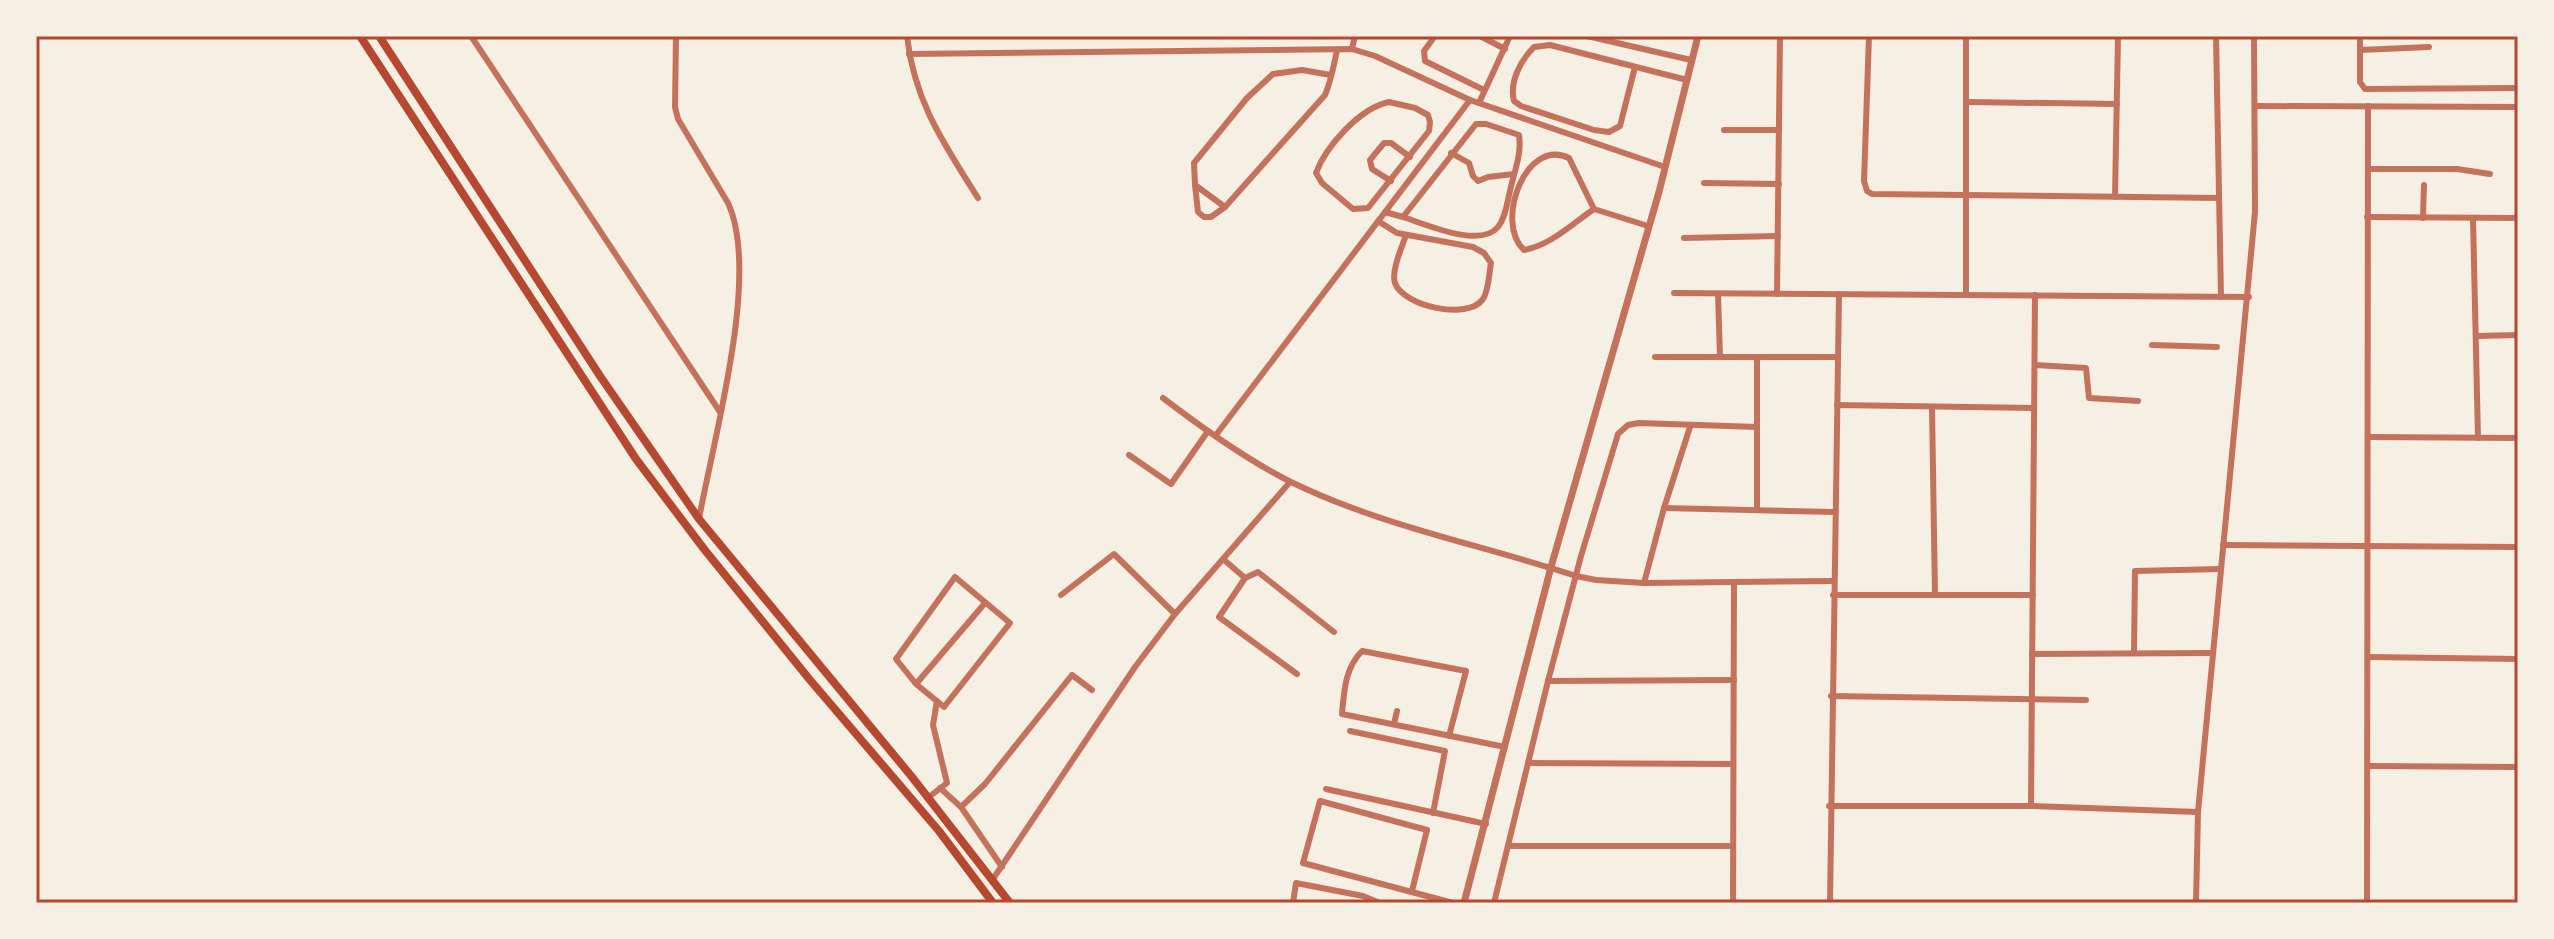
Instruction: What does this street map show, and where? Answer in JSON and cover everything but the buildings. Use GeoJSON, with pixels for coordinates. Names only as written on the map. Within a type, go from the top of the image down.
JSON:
{"type":"FeatureCollection","features":[{"type":"Feature","properties":{"kind":"main road"},"geometry":{"type":"LineString","coordinates":[[360,36],[636,459],[713,561],[939,831],[993,903]]}},
{"type":"Feature","properties":{"kind":"main road"},"geometry":{"type":"LineString","coordinates":[[379,36],[600,376],[699,519],[929,797],[1010,903]]}},
{"type":"Feature","properties":{"kind":"street"},"geometry":{"type":"LineString","coordinates":[[471,36],[720,412]]}},
{"type":"Feature","properties":{"kind":"street"},"geometry":{"type":"LineString","coordinates":[[676,36],[675,107],[678,119],[728,203],[739,241],[736,323],[699,519]]}},
{"type":"Feature","properties":{"kind":"street"},"geometry":{"type":"LineString","coordinates":[[907,36],[915,84],[932,123],[978,198]]}},
{"type":"Feature","properties":{"kind":"street"},"geometry":{"type":"LineString","coordinates":[[1352,49],[1355,36]]}},
{"type":"Feature","properties":{"kind":"street"},"geometry":{"type":"LineString","coordinates":[[1435,36],[1424,51],[1425,61],[1484,90]]}},
{"type":"Feature","properties":{"kind":"street"},"geometry":{"type":"LineString","coordinates":[[1480,36],[1505,49]]}},
{"type":"Feature","properties":{"kind":"street"},"geometry":{"type":"LineString","coordinates":[[1479,103],[1510,36]]}},
{"type":"Feature","properties":{"kind":"street"},"geometry":{"type":"LineString","coordinates":[[1587,36],[1691,60]]}},
{"type":"Feature","properties":{"kind":"street"},"geometry":{"type":"LineString","coordinates":[[1636,47],[1638,36]]}},
{"type":"Feature","properties":{"kind":"street"},"geometry":{"type":"LineString","coordinates":[[1464,903],[1551,567],[1665,167],[1698,36]]}},
{"type":"Feature","properties":{"kind":"street"},"geometry":{"type":"LineString","coordinates":[[1777,294],[1780,36]]}},
{"type":"Feature","properties":{"kind":"street"},"geometry":{"type":"LineString","coordinates":[[1869,36],[1864,181],[1867,191],[1875,195],[2219,198]]}},
{"type":"Feature","properties":{"kind":"street"},"geometry":{"type":"LineString","coordinates":[[1966,36],[1966,295]]}},
{"type":"Feature","properties":{"kind":"street"},"geometry":{"type":"LineString","coordinates":[[2115,197],[2118,36]]}},
{"type":"Feature","properties":{"kind":"street"},"geometry":{"type":"LineString","coordinates":[[2216,36],[2221,297]]}},
{"type":"Feature","properties":{"kind":"street"},"geometry":{"type":"LineString","coordinates":[[2196,903],[2198,812],[2255,212],[2254,36]]}},
{"type":"Feature","properties":{"kind":"street"},"geometry":{"type":"LineString","coordinates":[[2360,36],[2360,82],[2365,89],[2518,88]]}},
{"type":"Feature","properties":{"kind":"street"},"geometry":{"type":"LineString","coordinates":[[1635,67],[1620,126],[1609,132],[1521,106],[1514,101],[1511,89],[1525,56],[1534,47],[1550,45],[1687,80]]}},
{"type":"Feature","properties":{"kind":"street"},"geometry":{"type":"LineString","coordinates":[[2360,50],[2429,47]]}},
{"type":"Feature","properties":{"kind":"street"},"geometry":{"type":"LineString","coordinates":[[909,54],[1352,49],[1375,56],[1470,100],[1665,167]]}},
{"type":"Feature","properties":{"kind":"street"},"geometry":{"type":"LineString","coordinates":[[1331,75],[1302,70],[1273,74],[1247,98],[1194,163],[1198,212],[1204,217],[1211,217],[1225,207],[1321,100],[1327,90],[1331,75],[1337,50]]}},
{"type":"Feature","properties":{"kind":"street"},"geometry":{"type":"LineString","coordinates":[[1216,435],[1470,100]]}},
{"type":"Feature","properties":{"kind":"street"},"geometry":{"type":"LineString","coordinates":[[1389,102],[1415,108],[1428,115],[1429,131],[1410,157],[1368,208],[1353,209],[1322,183],[1316,173],[1322,157],[1375,104],[1389,102]]}},
{"type":"Feature","properties":{"kind":"street"},"geometry":{"type":"LineString","coordinates":[[1966,102],[2117,104]]}},
{"type":"Feature","properties":{"kind":"street"},"geometry":{"type":"LineString","coordinates":[[2255,106],[2518,107]]}},
{"type":"Feature","properties":{"kind":"street"},"geometry":{"type":"LineString","coordinates":[[2367,903],[2368,106]]}},
{"type":"Feature","properties":{"kind":"street"},"geometry":{"type":"LineString","coordinates":[[1385,212],[1465,237],[1489,233],[1498,227],[1505,211],[1521,147],[1519,135],[1486,124],[1476,124],[1403,217]]}},
{"type":"Feature","properties":{"kind":"street"},"geometry":{"type":"LineString","coordinates":[[1724,130],[1779,130]]}},
{"type":"Feature","properties":{"kind":"street"},"geometry":{"type":"LineString","coordinates":[[1391,181],[1372,169],[1370,160],[1376,151],[1384,143],[1391,143],[1410,157]]}},
{"type":"Feature","properties":{"kind":"street"},"geometry":{"type":"LineString","coordinates":[[1451,153],[1469,163],[1475,180],[1514,174]]}},
{"type":"Feature","properties":{"kind":"street"},"geometry":{"type":"LineString","coordinates":[[1594,209],[1549,241],[1533,248],[1524,250],[1512,229],[1511,220],[1524,176],[1536,162],[1551,154],[1569,158],[1594,209],[1648,226]]}},
{"type":"Feature","properties":{"kind":"street"},"geometry":{"type":"LineString","coordinates":[[1401,167],[1413,175]]}},
{"type":"Feature","properties":{"kind":"street"},"geometry":{"type":"LineString","coordinates":[[2368,169],[2457,169],[2490,174]]}},
{"type":"Feature","properties":{"kind":"street"},"geometry":{"type":"LineString","coordinates":[[1704,183],[1779,184]]}},
{"type":"Feature","properties":{"kind":"street"},"geometry":{"type":"LineString","coordinates":[[1195,185],[1225,207]]}},
{"type":"Feature","properties":{"kind":"street"},"geometry":{"type":"LineString","coordinates":[[2423,218],[2424,185]]}},
{"type":"Feature","properties":{"kind":"street"},"geometry":{"type":"LineString","coordinates":[[2367,217],[2518,218]]}},
{"type":"Feature","properties":{"kind":"street"},"geometry":{"type":"LineString","coordinates":[[2473,219],[2478,438]]}},
{"type":"Feature","properties":{"kind":"street"},"geometry":{"type":"LineString","coordinates":[[1378,221],[1397,233],[1473,247],[1484,253],[1491,263],[1483,299],[1475,306],[1459,310],[1416,303],[1395,286],[1394,277],[1406,235]]}},
{"type":"Feature","properties":{"kind":"street"},"geometry":{"type":"LineString","coordinates":[[1684,238],[1778,236]]}},
{"type":"Feature","properties":{"kind":"street"},"geometry":{"type":"LineString","coordinates":[[1674,293],[2249,297]]}},
{"type":"Feature","properties":{"kind":"street"},"geometry":{"type":"LineString","coordinates":[[1718,294],[1720,357]]}},
{"type":"Feature","properties":{"kind":"street"},"geometry":{"type":"LineString","coordinates":[[1830,903],[1829,806],[1839,294]]}},
{"type":"Feature","properties":{"kind":"street"},"geometry":{"type":"LineString","coordinates":[[2031,806],[2035,295]]}},
{"type":"Feature","properties":{"kind":"street"},"geometry":{"type":"LineString","coordinates":[[2477,336],[2518,335]]}},
{"type":"Feature","properties":{"kind":"street"},"geometry":{"type":"LineString","coordinates":[[2152,345],[2217,347]]}},
{"type":"Feature","properties":{"kind":"street"},"geometry":{"type":"LineString","coordinates":[[1655,357],[1837,357]]}},
{"type":"Feature","properties":{"kind":"street"},"geometry":{"type":"LineString","coordinates":[[1757,357],[1757,510]]}},
{"type":"Feature","properties":{"kind":"street"},"geometry":{"type":"LineString","coordinates":[[2035,365],[2086,368],[2089,398],[2138,401]]}},
{"type":"Feature","properties":{"kind":"street"},"geometry":{"type":"LineString","coordinates":[[1163,398],[1208,431],[1290,482],[1364,511],[1576,576],[1644,583],[1833,581]]}},
{"type":"Feature","properties":{"kind":"street"},"geometry":{"type":"LineString","coordinates":[[1837,405],[2034,408]]}},
{"type":"Feature","properties":{"kind":"street"},"geometry":{"type":"LineString","coordinates":[[1932,407],[1935,595]]}},
{"type":"Feature","properties":{"kind":"street"},"geometry":{"type":"LineString","coordinates":[[1494,903],[1576,576],[1616,439],[1622,428],[1639,423],[1757,427]]}},
{"type":"Feature","properties":{"kind":"street"},"geometry":{"type":"LineString","coordinates":[[1644,583],[1690,427]]}},
{"type":"Feature","properties":{"kind":"street"},"geometry":{"type":"LineString","coordinates":[[1129,455],[1171,484],[1208,431]]}},
{"type":"Feature","properties":{"kind":"street"},"geometry":{"type":"LineString","coordinates":[[2369,437],[2518,438]]}},
{"type":"Feature","properties":{"kind":"street"},"geometry":{"type":"LineString","coordinates":[[993,879],[1135,667],[1175,614],[1290,482]]}},
{"type":"Feature","properties":{"kind":"street"},"geometry":{"type":"LineString","coordinates":[[1664,508],[1835,512]]}},
{"type":"Feature","properties":{"kind":"street"},"geometry":{"type":"LineString","coordinates":[[2223,545],[2518,547]]}},
{"type":"Feature","properties":{"kind":"street"},"geometry":{"type":"LineString","coordinates":[[1061,595],[1114,554],[1175,614]]}},
{"type":"Feature","properties":{"kind":"street"},"geometry":{"type":"LineString","coordinates":[[1223,559],[1245,578]]}},
{"type":"Feature","properties":{"kind":"street"},"geometry":{"type":"LineString","coordinates":[[2134,653],[2135,571],[2221,569]]}},
{"type":"Feature","properties":{"kind":"street"},"geometry":{"type":"LineString","coordinates":[[1297,674],[1219,617],[1245,578],[1258,572],[1334,632]]}},
{"type":"Feature","properties":{"kind":"street"},"geometry":{"type":"LineString","coordinates":[[955,577],[1010,623],[944,707],[916,684],[896,659],[955,577]]}},
{"type":"Feature","properties":{"kind":"street"},"geometry":{"type":"LineString","coordinates":[[1733,903],[1734,582]]}},
{"type":"Feature","properties":{"kind":"street"},"geometry":{"type":"LineString","coordinates":[[1833,595],[2033,595]]}},
{"type":"Feature","properties":{"kind":"street"},"geometry":{"type":"LineString","coordinates":[[916,684],[985,603]]}},
{"type":"Feature","properties":{"kind":"street"},"geometry":{"type":"LineString","coordinates":[[1449,736],[1466,671],[1362,651],[1352,660],[1344,687],[1342,714],[1394,724],[1449,736],[1505,747]]}},
{"type":"Feature","properties":{"kind":"street"},"geometry":{"type":"LineString","coordinates":[[2032,654],[2213,653]]}},
{"type":"Feature","properties":{"kind":"street"},"geometry":{"type":"LineString","coordinates":[[2368,657],[2518,659]]}},
{"type":"Feature","properties":{"kind":"street"},"geometry":{"type":"LineString","coordinates":[[961,807],[985,784],[1072,675],[1092,690]]}},
{"type":"Feature","properties":{"kind":"street"},"geometry":{"type":"LineString","coordinates":[[1548,681],[1734,680]]}},
{"type":"Feature","properties":{"kind":"street"},"geometry":{"type":"LineString","coordinates":[[1831,696],[2086,700]]}},
{"type":"Feature","properties":{"kind":"street"},"geometry":{"type":"LineString","coordinates":[[929,797],[947,783],[933,725],[937,701]]}},
{"type":"Feature","properties":{"kind":"street"},"geometry":{"type":"LineString","coordinates":[[1394,724],[1397,711]]}},
{"type":"Feature","properties":{"kind":"street"},"geometry":{"type":"LineString","coordinates":[[1350,731],[1445,751],[1433,813]]}},
{"type":"Feature","properties":{"kind":"street"},"geometry":{"type":"LineString","coordinates":[[1528,763],[1733,764]]}},
{"type":"Feature","properties":{"kind":"street"},"geometry":{"type":"LineString","coordinates":[[2368,766],[2518,767]]}},
{"type":"Feature","properties":{"kind":"street"},"geometry":{"type":"LineString","coordinates":[[940,788],[961,807],[1002,867]]}},
{"type":"Feature","properties":{"kind":"street"},"geometry":{"type":"LineString","coordinates":[[1326,789],[1486,824]]}},
{"type":"Feature","properties":{"kind":"street"},"geometry":{"type":"LineString","coordinates":[[1412,891],[1427,830],[1320,801],[1303,863],[1453,903]]}},
{"type":"Feature","properties":{"kind":"street"},"geometry":{"type":"LineString","coordinates":[[1829,806],[2031,806],[2198,812]]}},
{"type":"Feature","properties":{"kind":"street"},"geometry":{"type":"LineString","coordinates":[[1508,846],[1733,846]]}},
{"type":"Feature","properties":{"kind":"street"},"geometry":{"type":"LineString","coordinates":[[1293,903],[1296,883],[1363,896],[1380,903]]}}]}
